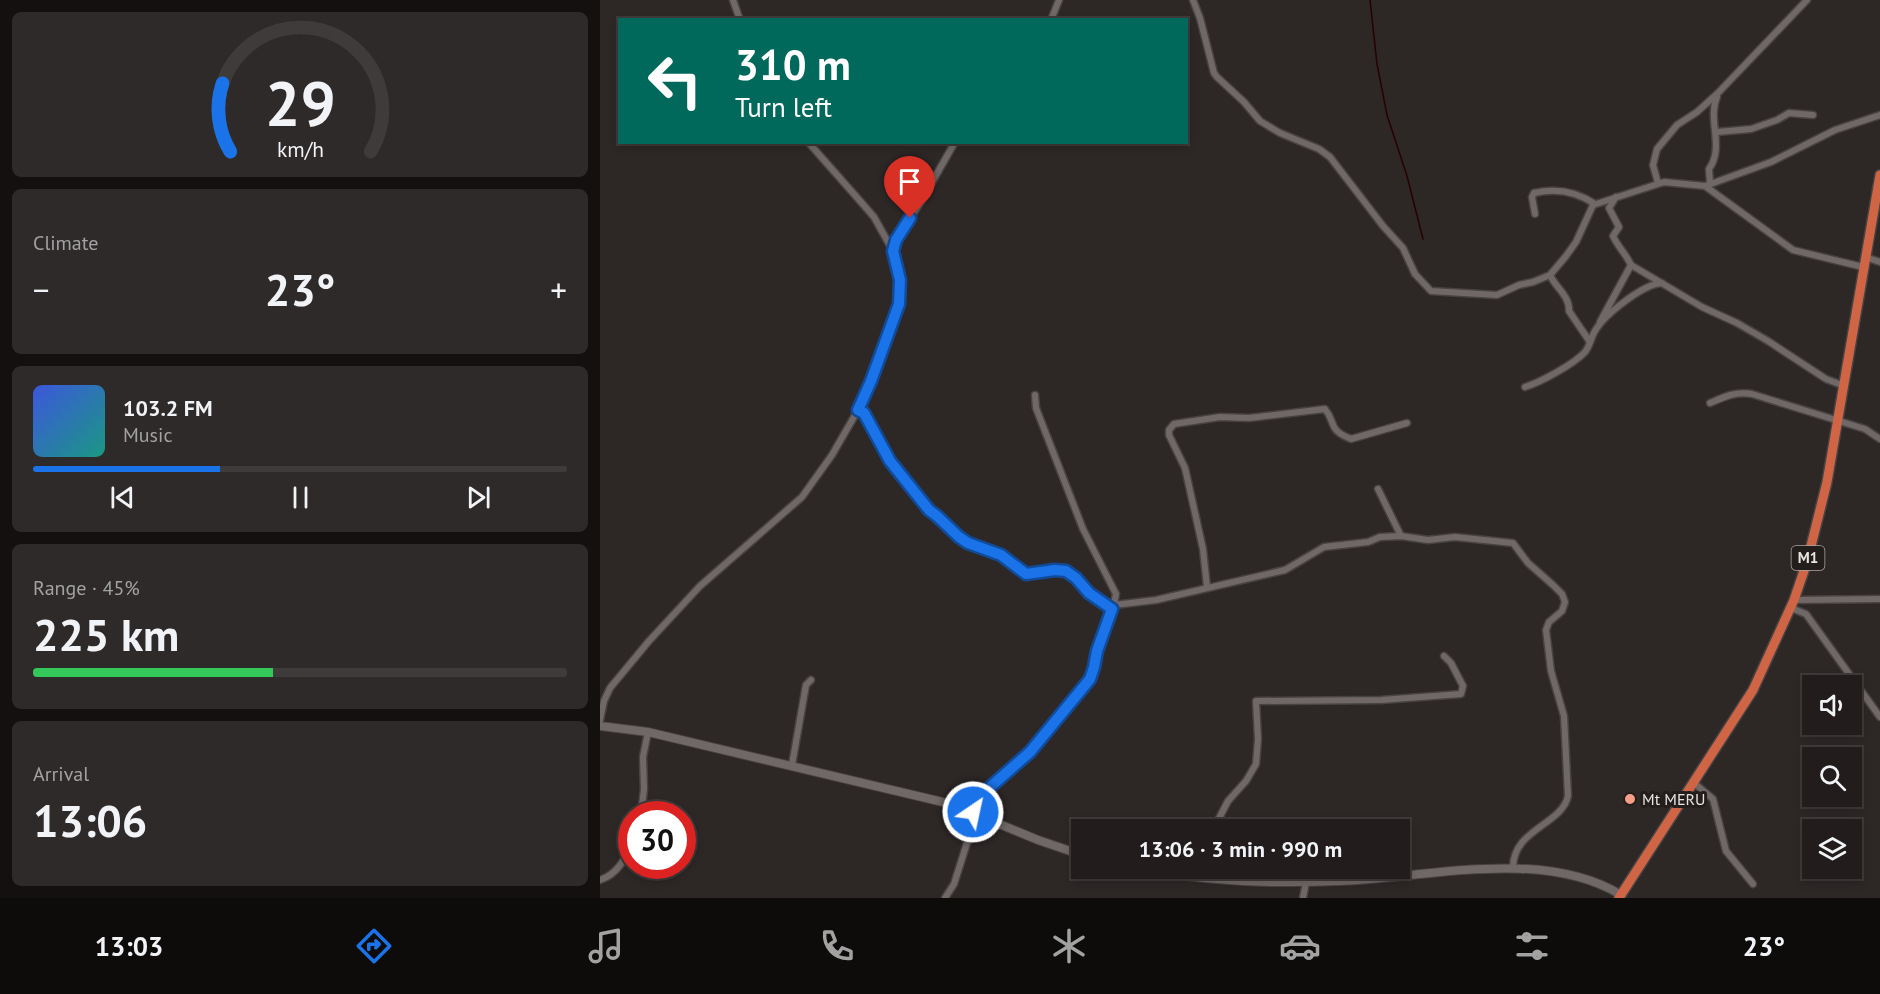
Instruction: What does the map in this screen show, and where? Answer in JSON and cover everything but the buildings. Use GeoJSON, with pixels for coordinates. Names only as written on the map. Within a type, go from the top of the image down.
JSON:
{"type":"FeatureCollection","features":[{"type":"Feature","properties":{"kind":"highway","name":"M1"},"geometry":{"type":"LineString","coordinates":[[1620,897],[1759,678],[1792,604],[1818,521],[1880,175]]}},
{"type":"Feature","properties":{"kind":"street"},"geometry":{"type":"LineString","coordinates":[[733,0],[739,18]]}},
{"type":"Feature","properties":{"kind":"street"},"geometry":{"type":"LineString","coordinates":[[1052,18],[1059,0]]}},
{"type":"Feature","properties":{"kind":"street"},"geometry":{"type":"LineString","coordinates":[[1193,0],[1217,77],[1244,102],[1260,121],[1280,133],[1319,149],[1330,157],[1403,249],[1415,274],[1427,289],[1440,292],[1497,295],[1519,285],[1533,282],[1550,275],[1576,242],[1594,204],[1658,183],[1708,185],[1771,162],[1835,130],[1880,115]]}},
{"type":"Feature","properties":{"kind":"street"},"geometry":{"type":"LineString","coordinates":[[1658,183],[1653,165],[1658,148],[1677,124],[1697,112],[1718,93],[1807,0]]}},
{"type":"Feature","properties":{"kind":"street"},"geometry":{"type":"LineString","coordinates":[[1708,185],[1709,169],[1714,163],[1717,132],[1713,109],[1718,93]]}},
{"type":"Feature","properties":{"kind":"street"},"geometry":{"type":"LineString","coordinates":[[1717,132],[1751,129],[1789,113],[1813,115]]}},
{"type":"Feature","properties":{"kind":"street"},"geometry":{"type":"LineString","coordinates":[[600,720],[604,701],[610,688],[700,586],[802,497],[832,455],[858,410],[871,381],[899,304],[900,280],[893,251],[861,202],[810,144]]}},
{"type":"Feature","properties":{"kind":"street"},"geometry":{"type":"LineString","coordinates":[[893,251],[899,234],[919,205],[954,144]]}},
{"type":"Feature","properties":{"kind":"street"},"geometry":{"type":"LineString","coordinates":[[1708,185],[1793,249],[1864,262],[1880,262]]}},
{"type":"Feature","properties":{"kind":"street"},"geometry":{"type":"LineString","coordinates":[[1535,214],[1532,197],[1534,193],[1544,191],[1557,190],[1572,193],[1594,204]]}},
{"type":"Feature","properties":{"kind":"street"},"geometry":{"type":"LineString","coordinates":[[1616,197],[1609,208],[1619,227],[1613,236],[1631,265],[1702,307],[1737,323],[1768,341],[1826,379],[1842,385]]}},
{"type":"Feature","properties":{"kind":"street"},"geometry":{"type":"LineString","coordinates":[[1525,387],[1560,369],[1583,353],[1631,265]]}},
{"type":"Feature","properties":{"kind":"street"},"geometry":{"type":"LineString","coordinates":[[1550,275],[1569,305],[1569,311],[1590,342]]}},
{"type":"Feature","properties":{"kind":"street"},"geometry":{"type":"LineString","coordinates":[[1596,329],[1621,305],[1648,286],[1662,283]]}},
{"type":"Feature","properties":{"kind":"street"},"geometry":{"type":"LineString","coordinates":[[1710,404],[1741,392],[1865,429],[1880,439]]}},
{"type":"Feature","properties":{"kind":"street"},"geometry":{"type":"LineString","coordinates":[[973,812],[980,796],[1030,752],[1090,679],[1116,594],[1083,529],[1036,408],[1035,395]]}},
{"type":"Feature","properties":{"kind":"street"},"geometry":{"type":"LineString","coordinates":[[1207,587],[1203,549],[1185,468],[1169,435],[1169,430],[1174,424],[1220,417],[1249,417],[1325,409],[1328,411],[1334,429],[1351,439],[1407,423]]}},
{"type":"Feature","properties":{"kind":"street"},"geometry":{"type":"LineString","coordinates":[[858,410],[864,413],[887,456],[919,498],[955,534],[968,543],[1001,555],[1026,574],[1055,570],[1066,571],[1076,578],[1089,593],[1113,607],[1156,600],[1285,570],[1324,547],[1368,542],[1380,537],[1401,536],[1423,540],[1455,537],[1509,542],[1517,547],[1528,563],[1564,598],[1562,611],[1549,622],[1546,630],[1551,671],[1564,716],[1569,796],[1567,803],[1533,831],[1519,847],[1514,856],[1513,869]]}},
{"type":"Feature","properties":{"kind":"street"},"geometry":{"type":"LineString","coordinates":[[1378,489],[1401,536]]}},
{"type":"Feature","properties":{"kind":"street"},"geometry":{"type":"LineString","coordinates":[[1792,604],[1880,599]]}},
{"type":"Feature","properties":{"kind":"street"},"geometry":{"type":"LineString","coordinates":[[1792,604],[1806,614],[1880,717]]}},
{"type":"Feature","properties":{"kind":"street"},"geometry":{"type":"LineString","coordinates":[[1219,819],[1229,799],[1246,781],[1256,764],[1258,739],[1256,701],[1381,700],[1461,694],[1463,686],[1451,663],[1444,656]]}},
{"type":"Feature","properties":{"kind":"street"},"geometry":{"type":"LineString","coordinates":[[792,765],[806,685],[811,680]]}},
{"type":"Feature","properties":{"kind":"street"},"geometry":{"type":"LineString","coordinates":[[600,726],[648,732],[910,793],[973,812],[1038,840],[1071,851]]}},
{"type":"Feature","properties":{"kind":"street"},"geometry":{"type":"LineString","coordinates":[[643,801],[643,757],[648,732]]}},
{"type":"Feature","properties":{"kind":"street"},"geometry":{"type":"LineString","coordinates":[[1694,783],[1713,799],[1726,851],[1753,884]]}},
{"type":"Feature","properties":{"kind":"street"},"geometry":{"type":"LineString","coordinates":[[945,898],[954,884],[967,843],[987,818]]}},
{"type":"Feature","properties":{"kind":"street"},"geometry":{"type":"LineString","coordinates":[[600,879],[613,874],[618,868]]}},
{"type":"Feature","properties":{"kind":"street"},"geometry":{"type":"LineString","coordinates":[[1272,879],[1306,882],[1363,880],[1472,870],[1537,870],[1604,885],[1620,897]]}},
{"type":"Feature","properties":{"kind":"street"},"geometry":{"type":"LineString","coordinates":[[1303,898],[1306,882]]}},
{"type":"Feature","properties":{"kind":"waterway"},"geometry":{"type":"LineString","coordinates":[[1370,0],[1377,64],[1387,115],[1407,176],[1423,239]]}},
{"type":"Feature","properties":{"kind":"place","name":"Mt MERU"},"geometry":{"type":"Point","coordinates":[1630,799]}},
{"type":"Feature","properties":{"kind":"route"},"geometry":{"type":"LineString","coordinates":[[910,218],[899,234],[893,251],[900,280],[899,304],[858,410],[864,413],[887,456],[919,498],[955,534],[968,543],[997,552],[1026,574],[1055,570],[1066,571],[1076,578],[1089,593],[1112,609],[1090,679],[1030,752],[980,796],[973,812]]}}]}
